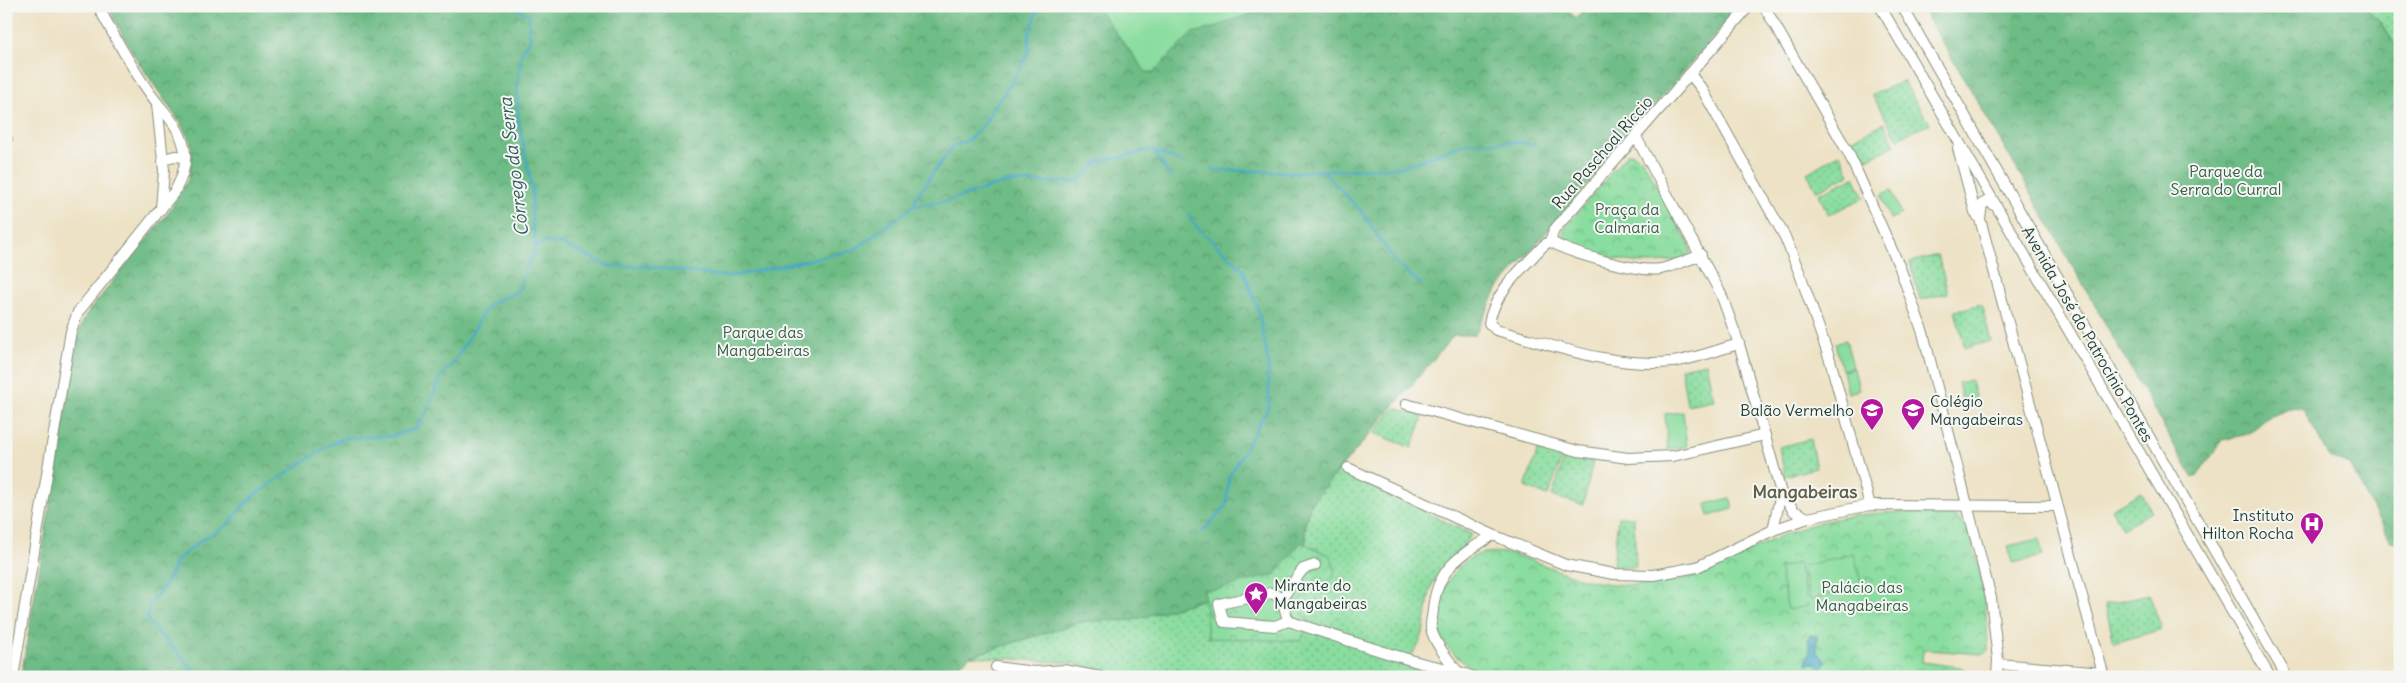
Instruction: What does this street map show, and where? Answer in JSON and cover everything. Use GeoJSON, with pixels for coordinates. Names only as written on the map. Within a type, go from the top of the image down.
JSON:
{"type":"FeatureCollection","features":[{"type":"Feature","properties":{"kind":"street"},"geometry":{"type":"LineString","coordinates":[[13,677],[71,331],[78,312],[160,210],[182,179],[185,157],[178,129],[128,61],[98,6]]}},
{"type":"Feature","properties":{"kind":"street","name":"Rua Paschoal Riccio"},"geometry":{"type":"LineString","coordinates":[[1739,344],[1674,361],[1623,362],[1592,356],[1496,330],[1489,323],[1499,296],[1543,246],[1550,241],[1554,230],[1749,6]]}},
{"type":"Feature","properties":{"kind":"street"},"geometry":{"type":"LineString","coordinates":[[1764,6],[1849,154],[1900,268],[1923,333],[1992,598],[1998,664],[1997,677]]}},
{"type":"Feature","properties":{"kind":"street","name":"Avenida José do Patrocínio Pontes"},"geometry":{"type":"LineString","coordinates":[[1880,6],[2270,677]]}},
{"type":"Feature","properties":{"kind":"street","name":"Avenida José do Patrocínio Pontes"},"geometry":{"type":"LineString","coordinates":[[1902,6],[2287,677]]}},
{"type":"Feature","properties":{"kind":"street"},"geometry":{"type":"LineString","coordinates":[[1690,74],[1702,89],[1785,237],[1830,360],[1870,505]]}},
{"type":"Feature","properties":{"kind":"street"},"geometry":{"type":"LineString","coordinates":[[157,102],[163,159],[160,210]]}},
{"type":"Feature","properties":{"kind":"street"},"geometry":{"type":"LineString","coordinates":[[1954,133],[1976,212],[1980,219],[2103,675],[1998,664]]}},
{"type":"Feature","properties":{"kind":"street"},"geometry":{"type":"LineString","coordinates":[[1636,137],[1721,294],[1739,344],[1781,493],[1794,511],[1808,518]]}},
{"type":"Feature","properties":{"kind":"street"},"geometry":{"type":"LineString","coordinates":[[163,159],[175,156],[185,157]]}},
{"type":"Feature","properties":{"kind":"street"},"geometry":{"type":"LineString","coordinates":[[1980,219],[1982,204],[1988,201],[1994,205]]}},
{"type":"Feature","properties":{"kind":"street"},"geometry":{"type":"LineString","coordinates":[[1550,241],[1561,249],[1647,269],[1660,269],[1701,255]]}},
{"type":"Feature","properties":{"kind":"street"},"geometry":{"type":"LineString","coordinates":[[1406,404],[1578,451],[1628,458],[1673,456],[1765,436]]}},
{"type":"Feature","properties":{"kind":"street"},"geometry":{"type":"LineString","coordinates":[[1348,468],[1493,535],[1566,565],[1614,574],[1653,575],[1697,567],[1773,530],[1808,518],[1870,505],[2056,506]]}},
{"type":"Feature","properties":{"kind":"street"},"geometry":{"type":"LineString","coordinates":[[1773,530],[1781,493]]}},
{"type":"Feature","properties":{"kind":"street"},"geometry":{"type":"LineString","coordinates":[[1457,671],[1431,628],[1435,595],[1440,580],[1454,561],[1493,535]]}},
{"type":"Feature","properties":{"kind":"street"},"geometry":{"type":"LineString","coordinates":[[1282,598],[1303,569],[1314,565]]}},
{"type":"Feature","properties":{"kind":"street"},"geometry":{"type":"LineString","coordinates":[[1282,598],[1271,593],[1219,604],[1224,622],[1276,626],[1288,621],[1406,659],[1457,671],[1473,677]]}},
{"type":"Feature","properties":{"kind":"street"},"geometry":{"type":"LineString","coordinates":[[1282,598],[1288,621]]}},
{"type":"Feature","properties":{"kind":"street"},"geometry":{"type":"LineString","coordinates":[[996,667],[1034,672],[1064,670],[1100,677]]}},
{"type":"Feature","properties":{"kind":"green space","name":"Parque das Mangabeiras"},"geometry":{"type":"Polygon","coordinates":[[[107,6],[1096,6],[1146,72],[1153,72],[1192,33],[1212,28],[1271,6],[1563,6],[1576,18],[1587,6],[1740,6],[1497,290],[1475,335],[1454,335],[1311,503],[1304,524],[1306,542],[1277,578],[1133,620],[1084,621],[970,656],[945,677],[21,677],[79,333],[85,316],[168,213],[188,180],[192,157],[191,143],[181,124],[135,57],[107,6]]]}},
{"type":"Feature","properties":{"kind":"green space"},"geometry":{"type":"Polygon","coordinates":[[[1096,6],[1271,6],[1212,28],[1192,33],[1153,72],[1146,72],[1096,6]]]}},
{"type":"Feature","properties":{"kind":"green space","name":"Parque da Serra do Curral"},"geometry":{"type":"Polygon","coordinates":[[[1923,6],[2363,6],[2381,23],[2400,52],[2400,542],[2391,541],[2349,465],[2329,457],[2303,409],[2294,407],[2267,418],[2248,434],[2223,440],[2198,475],[2192,477],[2027,187],[1926,15],[1923,6]]]}},
{"type":"Feature","properties":{"kind":"green space"},"geometry":{"type":"Polygon","coordinates":[[[2363,6],[2400,6],[2400,52],[2381,23],[2363,6]]]}},
{"type":"Feature","properties":{"kind":"green space"},"geometry":{"type":"Polygon","coordinates":[[[1903,81],[1930,124],[1897,138],[1872,95],[1903,81]]]}},
{"type":"Feature","properties":{"kind":"green space"},"geometry":{"type":"Polygon","coordinates":[[[1884,123],[1895,145],[1861,162],[1851,140],[1884,123]]]}},
{"type":"Feature","properties":{"kind":"green space","name":"Praça da Calmaria"},"geometry":{"type":"Polygon","coordinates":[[[1632,153],[1643,160],[1691,248],[1691,252],[1685,258],[1657,263],[1631,262],[1568,245],[1563,241],[1564,229],[1627,154],[1632,153]]]}},
{"type":"Feature","properties":{"kind":"green space"},"geometry":{"type":"Polygon","coordinates":[[[1840,153],[1850,174],[1817,191],[1807,173],[1840,153]]]}},
{"type":"Feature","properties":{"kind":"green space"},"geometry":{"type":"Polygon","coordinates":[[[1854,177],[1864,198],[1828,215],[1819,194],[1854,177]]]}},
{"type":"Feature","properties":{"kind":"green space"},"geometry":{"type":"Polygon","coordinates":[[[1891,190],[1901,214],[1890,219],[1881,195],[1891,190]]]}},
{"type":"Feature","properties":{"kind":"green space"},"geometry":{"type":"Polygon","coordinates":[[[1938,255],[1948,293],[1920,300],[1910,262],[1938,255]]]}},
{"type":"Feature","properties":{"kind":"green space"},"geometry":{"type":"Polygon","coordinates":[[[1981,304],[1991,341],[1965,348],[1955,311],[1981,304]]]}},
{"type":"Feature","properties":{"kind":"green space"},"geometry":{"type":"Polygon","coordinates":[[[1846,340],[1853,367],[1842,370],[1835,343],[1846,340]]]}},
{"type":"Feature","properties":{"kind":"green space"},"geometry":{"type":"Polygon","coordinates":[[[1706,363],[1714,400],[1687,405],[1681,368],[1706,363]]]}},
{"type":"Feature","properties":{"kind":"green space"},"geometry":{"type":"Polygon","coordinates":[[[1854,368],[1859,390],[1848,393],[1843,371],[1854,368]]]}},
{"type":"Feature","properties":{"kind":"green space"},"geometry":{"type":"Polygon","coordinates":[[[1971,380],[1977,405],[1964,408],[1958,383],[1971,380]]]}},
{"type":"Feature","properties":{"kind":"green space"},"geometry":{"type":"Polygon","coordinates":[[[1395,408],[1423,417],[1412,448],[1374,433],[1395,408]]]}},
{"type":"Feature","properties":{"kind":"green space"},"geometry":{"type":"Polygon","coordinates":[[[1683,412],[1687,447],[1668,449],[1665,414],[1683,412]]]}},
{"type":"Feature","properties":{"kind":"green space"},"geometry":{"type":"Polygon","coordinates":[[[1810,439],[1816,468],[1785,476],[1779,447],[1810,439]]]}},
{"type":"Feature","properties":{"kind":"green space"},"geometry":{"type":"Polygon","coordinates":[[[1538,449],[1563,455],[1548,496],[1525,487],[1538,449]]]}},
{"type":"Feature","properties":{"kind":"green space"},"geometry":{"type":"Polygon","coordinates":[[[1565,456],[1593,462],[1583,505],[1552,496],[1565,456]]]}},
{"type":"Feature","properties":{"kind":"green space"},"geometry":{"type":"Polygon","coordinates":[[[1339,470],[1471,534],[1432,585],[1425,625],[1419,645],[1406,659],[1405,663],[1408,667],[1448,677],[1125,677],[1073,663],[970,656],[1084,621],[1133,620],[1306,542],[1306,519],[1309,510],[1318,495],[1339,470]]]}},
{"type":"Feature","properties":{"kind":"green space"},"geometry":{"type":"Polygon","coordinates":[[[2141,492],[2152,512],[2122,529],[2111,509],[2141,492]]]}},
{"type":"Feature","properties":{"kind":"green space"},"geometry":{"type":"Polygon","coordinates":[[[1730,498],[1733,509],[1709,516],[1706,504],[1730,498]]]}},
{"type":"Feature","properties":{"kind":"green space","name":"Palácio das Mangabeiras"},"geometry":{"type":"Polygon","coordinates":[[[1940,512],[1951,515],[1961,521],[1971,539],[1982,587],[1987,622],[1988,650],[1982,654],[1927,650],[1923,651],[1922,662],[1960,667],[1980,677],[1490,677],[1469,666],[1456,656],[1445,644],[1439,631],[1437,613],[1444,589],[1458,569],[1473,557],[1490,553],[1508,554],[1583,579],[1615,584],[1648,585],[1669,582],[1701,573],[1776,538],[1827,521],[1864,514],[1940,512]]]}},
{"type":"Feature","properties":{"kind":"green space"},"geometry":{"type":"Polygon","coordinates":[[[1618,517],[1634,517],[1636,567],[1613,566],[1618,517]]]}},
{"type":"Feature","properties":{"kind":"green space"},"geometry":{"type":"Polygon","coordinates":[[[2039,539],[2043,556],[2012,563],[2008,546],[2039,539]]]}},
{"type":"Feature","properties":{"kind":"green space"},"geometry":{"type":"Polygon","coordinates":[[[1301,542],[1331,556],[1335,569],[1333,578],[1305,594],[1302,599],[1303,613],[1310,622],[1301,641],[1208,638],[1204,590],[1219,589],[1276,574],[1301,542]]]}},
{"type":"Feature","properties":{"kind":"green space"},"geometry":{"type":"Polygon","coordinates":[[[1854,554],[1862,587],[1810,599],[1802,566],[1854,554]]]}},
{"type":"Feature","properties":{"kind":"green space"},"geometry":{"type":"Polygon","coordinates":[[[1798,563],[1808,606],[1788,610],[1779,568],[1798,563]]]}},
{"type":"Feature","properties":{"kind":"green space"},"geometry":{"type":"Polygon","coordinates":[[[2149,594],[2162,629],[2114,643],[2105,604],[2149,594]]]}},
{"type":"Feature","properties":{"kind":"water"},"geometry":{"type":"Polygon","coordinates":[[[1811,635],[1817,636],[1817,652],[1826,661],[1822,668],[1814,663],[1808,664],[1806,662],[1810,651],[1808,639],[1811,635]]]}},
{"type":"Feature","properties":{"kind":"waterway","name":"Córrego da Serra"},"geometry":{"type":"LineString","coordinates":[[197,677],[147,618],[149,605],[169,579],[176,561],[200,541],[229,524],[242,507],[257,493],[329,445],[345,438],[392,436],[415,429],[426,413],[442,375],[455,361],[488,305],[518,291],[529,262],[535,253],[536,240],[532,226],[532,188],[519,123],[517,89],[522,51],[530,39],[529,15],[513,6]]}},
{"type":"Feature","properties":{"kind":"waterway","name":"Córrego da Serra"},"geometry":{"type":"LineString","coordinates":[[536,246],[549,242],[562,244],[608,266],[642,266],[729,277],[854,250],[912,207],[918,194],[952,147],[970,139],[986,122],[993,107],[1011,84],[1029,52],[1029,36],[1039,6]]}},
{"type":"Feature","properties":{"kind":"waterway","name":"Córrego da Serra"},"geometry":{"type":"LineString","coordinates":[[1212,170],[1293,172],[1403,167],[1466,143],[1516,142],[1535,145]]}},
{"type":"Feature","properties":{"kind":"waterway","name":"Córrego da Serra"},"geometry":{"type":"LineString","coordinates":[[913,206],[947,201],[1007,182],[1078,182],[1099,161],[1153,150],[1170,177]]}},
{"type":"Feature","properties":{"kind":"waterway","name":"Córrego da Serra"},"geometry":{"type":"LineString","coordinates":[[1155,151],[1181,162]]}},
{"type":"Feature","properties":{"kind":"waterway","name":"Córrego da Serra"},"geometry":{"type":"LineString","coordinates":[[1323,171],[1360,210],[1396,263],[1421,284]]}},
{"type":"Feature","properties":{"kind":"waterway","name":"Córrego da Serra"},"geometry":{"type":"LineString","coordinates":[[1188,214],[1196,226],[1243,269],[1259,313],[1268,361],[1269,406],[1229,477],[1226,506],[1202,532]]}},
{"type":"Feature","properties":{"kind":"place","name":"Balão Vermelho"},"geometry":{"type":"Point","coordinates":[1872,431]}},
{"type":"Feature","properties":{"kind":"place","name":"Colégio Mangabeiras"},"geometry":{"type":"Point","coordinates":[1913,431]}},
{"type":"Feature","properties":{"kind":"place","name":"Instituto Hilton Rocha"},"geometry":{"type":"Point","coordinates":[2312,545]}},
{"type":"Feature","properties":{"kind":"place","name":"Mirante do Mangabeiras"},"geometry":{"type":"Point","coordinates":[1256,615]}},
{"type":"Feature","properties":{"kind":"district","name":"Mangabeiras"},"geometry":{"type":"Point","coordinates":[1805,492]}}]}
